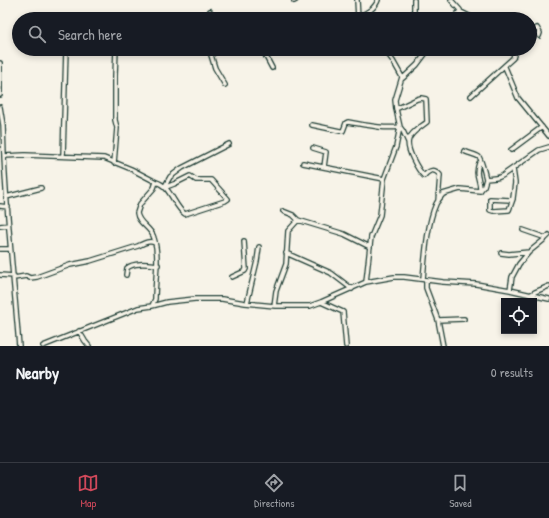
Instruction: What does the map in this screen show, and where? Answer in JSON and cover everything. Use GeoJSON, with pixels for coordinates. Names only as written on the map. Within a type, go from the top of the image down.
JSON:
{"type":"FeatureCollection","features":[{"type":"Feature","properties":{"kind":"street"},"geometry":{"type":"LineString","coordinates":[[357,0],[358,12]]}},
{"type":"Feature","properties":{"kind":"street"},"geometry":{"type":"LineString","coordinates":[[367,12],[376,6],[378,0]]}},
{"type":"Feature","properties":{"kind":"street"},"geometry":{"type":"LineString","coordinates":[[414,0],[414,12]]}},
{"type":"Feature","properties":{"kind":"street"},"geometry":{"type":"LineString","coordinates":[[451,0],[460,10],[459,12]]}},
{"type":"Feature","properties":{"kind":"street"},"geometry":{"type":"LineString","coordinates":[[537,28],[540,33],[539,36]]}},
{"type":"Feature","properties":{"kind":"street"},"geometry":{"type":"LineString","coordinates":[[63,156],[66,56]]}},
{"type":"Feature","properties":{"kind":"street"},"geometry":{"type":"LineString","coordinates":[[114,163],[117,128],[115,120],[116,56]]}},
{"type":"Feature","properties":{"kind":"street"},"geometry":{"type":"LineString","coordinates":[[210,56],[225,85]]}},
{"type":"Feature","properties":{"kind":"street"},"geometry":{"type":"LineString","coordinates":[[266,56],[272,68]]}},
{"type":"Feature","properties":{"kind":"street"},"geometry":{"type":"LineString","coordinates":[[389,56],[403,76]]}},
{"type":"Feature","properties":{"kind":"street"},"geometry":{"type":"LineString","coordinates":[[366,282],[372,233],[380,215],[384,179],[396,147],[400,127],[396,109],[397,92],[403,76],[417,65],[424,56]]}},
{"type":"Feature","properties":{"kind":"street"},"geometry":{"type":"LineString","coordinates":[[471,96],[505,66],[514,56]]}},
{"type":"Feature","properties":{"kind":"street"},"geometry":{"type":"LineString","coordinates":[[0,63],[0,95]]}},
{"type":"Feature","properties":{"kind":"street"},"geometry":{"type":"LineString","coordinates":[[505,66],[518,98],[549,136]]}},
{"type":"Feature","properties":{"kind":"street"},"geometry":{"type":"LineString","coordinates":[[396,109],[417,99],[421,98],[426,100],[427,122],[413,134],[408,143]]}},
{"type":"Feature","properties":{"kind":"street"},"geometry":{"type":"LineString","coordinates":[[0,107],[3,125],[6,197],[14,277],[18,346]]}},
{"type":"Feature","properties":{"kind":"street"},"geometry":{"type":"LineString","coordinates":[[312,125],[340,131],[343,131],[346,123],[348,122],[365,126],[389,128],[400,127]]}},
{"type":"Feature","properties":{"kind":"street"},"geometry":{"type":"LineString","coordinates":[[400,127],[403,130],[413,159],[421,174],[424,176],[428,172],[435,170],[440,175],[438,202]]}},
{"type":"Feature","properties":{"kind":"street"},"geometry":{"type":"LineString","coordinates":[[511,150],[542,127]]}},
{"type":"Feature","properties":{"kind":"street"},"geometry":{"type":"LineString","coordinates":[[163,186],[170,177],[182,168],[229,144]]}},
{"type":"Feature","properties":{"kind":"street"},"geometry":{"type":"LineString","coordinates":[[486,179],[496,179],[503,176],[540,150],[549,147]]}},
{"type":"Feature","properties":{"kind":"street"},"geometry":{"type":"LineString","coordinates":[[313,148],[326,152],[324,167]]}},
{"type":"Feature","properties":{"kind":"street"},"geometry":{"type":"LineString","coordinates":[[464,151],[480,158],[482,162],[486,179],[484,186],[480,191]]}},
{"type":"Feature","properties":{"kind":"street"},"geometry":{"type":"LineString","coordinates":[[4,156],[16,155],[99,158],[131,168],[163,186],[181,210],[186,214],[228,199],[212,180],[196,180],[190,176],[166,187],[163,186]]}},
{"type":"Feature","properties":{"kind":"street"},"geometry":{"type":"LineString","coordinates":[[473,155],[482,167]]}},
{"type":"Feature","properties":{"kind":"street"},"geometry":{"type":"LineString","coordinates":[[303,163],[384,179]]}},
{"type":"Feature","properties":{"kind":"street"},"geometry":{"type":"LineString","coordinates":[[478,163],[476,173],[481,185],[480,191]]}},
{"type":"Feature","properties":{"kind":"street"},"geometry":{"type":"LineString","coordinates":[[512,169],[515,183],[512,199],[509,210],[490,210],[490,199],[512,199]]}},
{"type":"Feature","properties":{"kind":"street"},"geometry":{"type":"LineString","coordinates":[[152,306],[155,299],[158,265],[157,252],[152,232],[140,222],[137,213],[140,204],[154,188],[156,182]]}},
{"type":"Feature","properties":{"kind":"street"},"geometry":{"type":"LineString","coordinates":[[6,197],[41,188]]}},
{"type":"Feature","properties":{"kind":"street"},"geometry":{"type":"LineString","coordinates":[[438,193],[444,194],[460,189],[480,191]]}},
{"type":"Feature","properties":{"kind":"street"},"geometry":{"type":"LineString","coordinates":[[443,346],[438,320],[424,279],[432,217],[438,202],[444,194]]}},
{"type":"Feature","properties":{"kind":"street"},"geometry":{"type":"LineString","coordinates":[[0,206],[8,207]]}},
{"type":"Feature","properties":{"kind":"street"},"geometry":{"type":"LineString","coordinates":[[283,211],[298,220],[344,234],[370,247]]}},
{"type":"Feature","properties":{"kind":"street"},"geometry":{"type":"LineString","coordinates":[[274,306],[276,291],[285,270],[288,231],[298,220]]}},
{"type":"Feature","properties":{"kind":"street"},"geometry":{"type":"LineString","coordinates":[[0,226],[8,225]]}},
{"type":"Feature","properties":{"kind":"street"},"geometry":{"type":"LineString","coordinates":[[523,230],[548,236]]}},
{"type":"Feature","properties":{"kind":"street"},"geometry":{"type":"LineString","coordinates":[[510,290],[512,277],[519,264],[529,252],[548,236]]}},
{"type":"Feature","properties":{"kind":"street"},"geometry":{"type":"LineString","coordinates":[[232,277],[245,271],[246,269],[244,240]]}},
{"type":"Feature","properties":{"kind":"street"},"geometry":{"type":"LineString","coordinates":[[0,276],[36,277],[70,265],[90,261],[138,246],[146,242],[151,241],[155,243]]}},
{"type":"Feature","properties":{"kind":"street"},"geometry":{"type":"LineString","coordinates":[[247,303],[257,260],[258,247]]}},
{"type":"Feature","properties":{"kind":"street"},"geometry":{"type":"LineString","coordinates":[[0,249],[10,249]]}},
{"type":"Feature","properties":{"kind":"street"},"geometry":{"type":"LineString","coordinates":[[501,253],[509,254],[529,252]]}},
{"type":"Feature","properties":{"kind":"street"},"geometry":{"type":"LineString","coordinates":[[286,253],[331,273],[352,288]]}},
{"type":"Feature","properties":{"kind":"street"},"geometry":{"type":"LineString","coordinates":[[126,275],[127,268],[129,266],[144,264],[158,265]]}},
{"type":"Feature","properties":{"kind":"street"},"geometry":{"type":"LineString","coordinates":[[43,346],[138,308],[167,302],[195,298],[222,299],[274,306],[305,306],[321,302],[366,282],[394,277],[476,284],[549,299]]}},
{"type":"Feature","properties":{"kind":"street"},"geometry":{"type":"LineString","coordinates":[[530,295],[549,286]]}},
{"type":"Feature","properties":{"kind":"street"},"geometry":{"type":"LineString","coordinates":[[321,302],[343,312],[346,346]]}},
{"type":"Feature","properties":{"kind":"street"},"geometry":{"type":"LineString","coordinates":[[438,320],[464,320]]}},
{"type":"Feature","properties":{"kind":"street"},"geometry":{"type":"LineString","coordinates":[[79,331],[89,346]]}}]}
